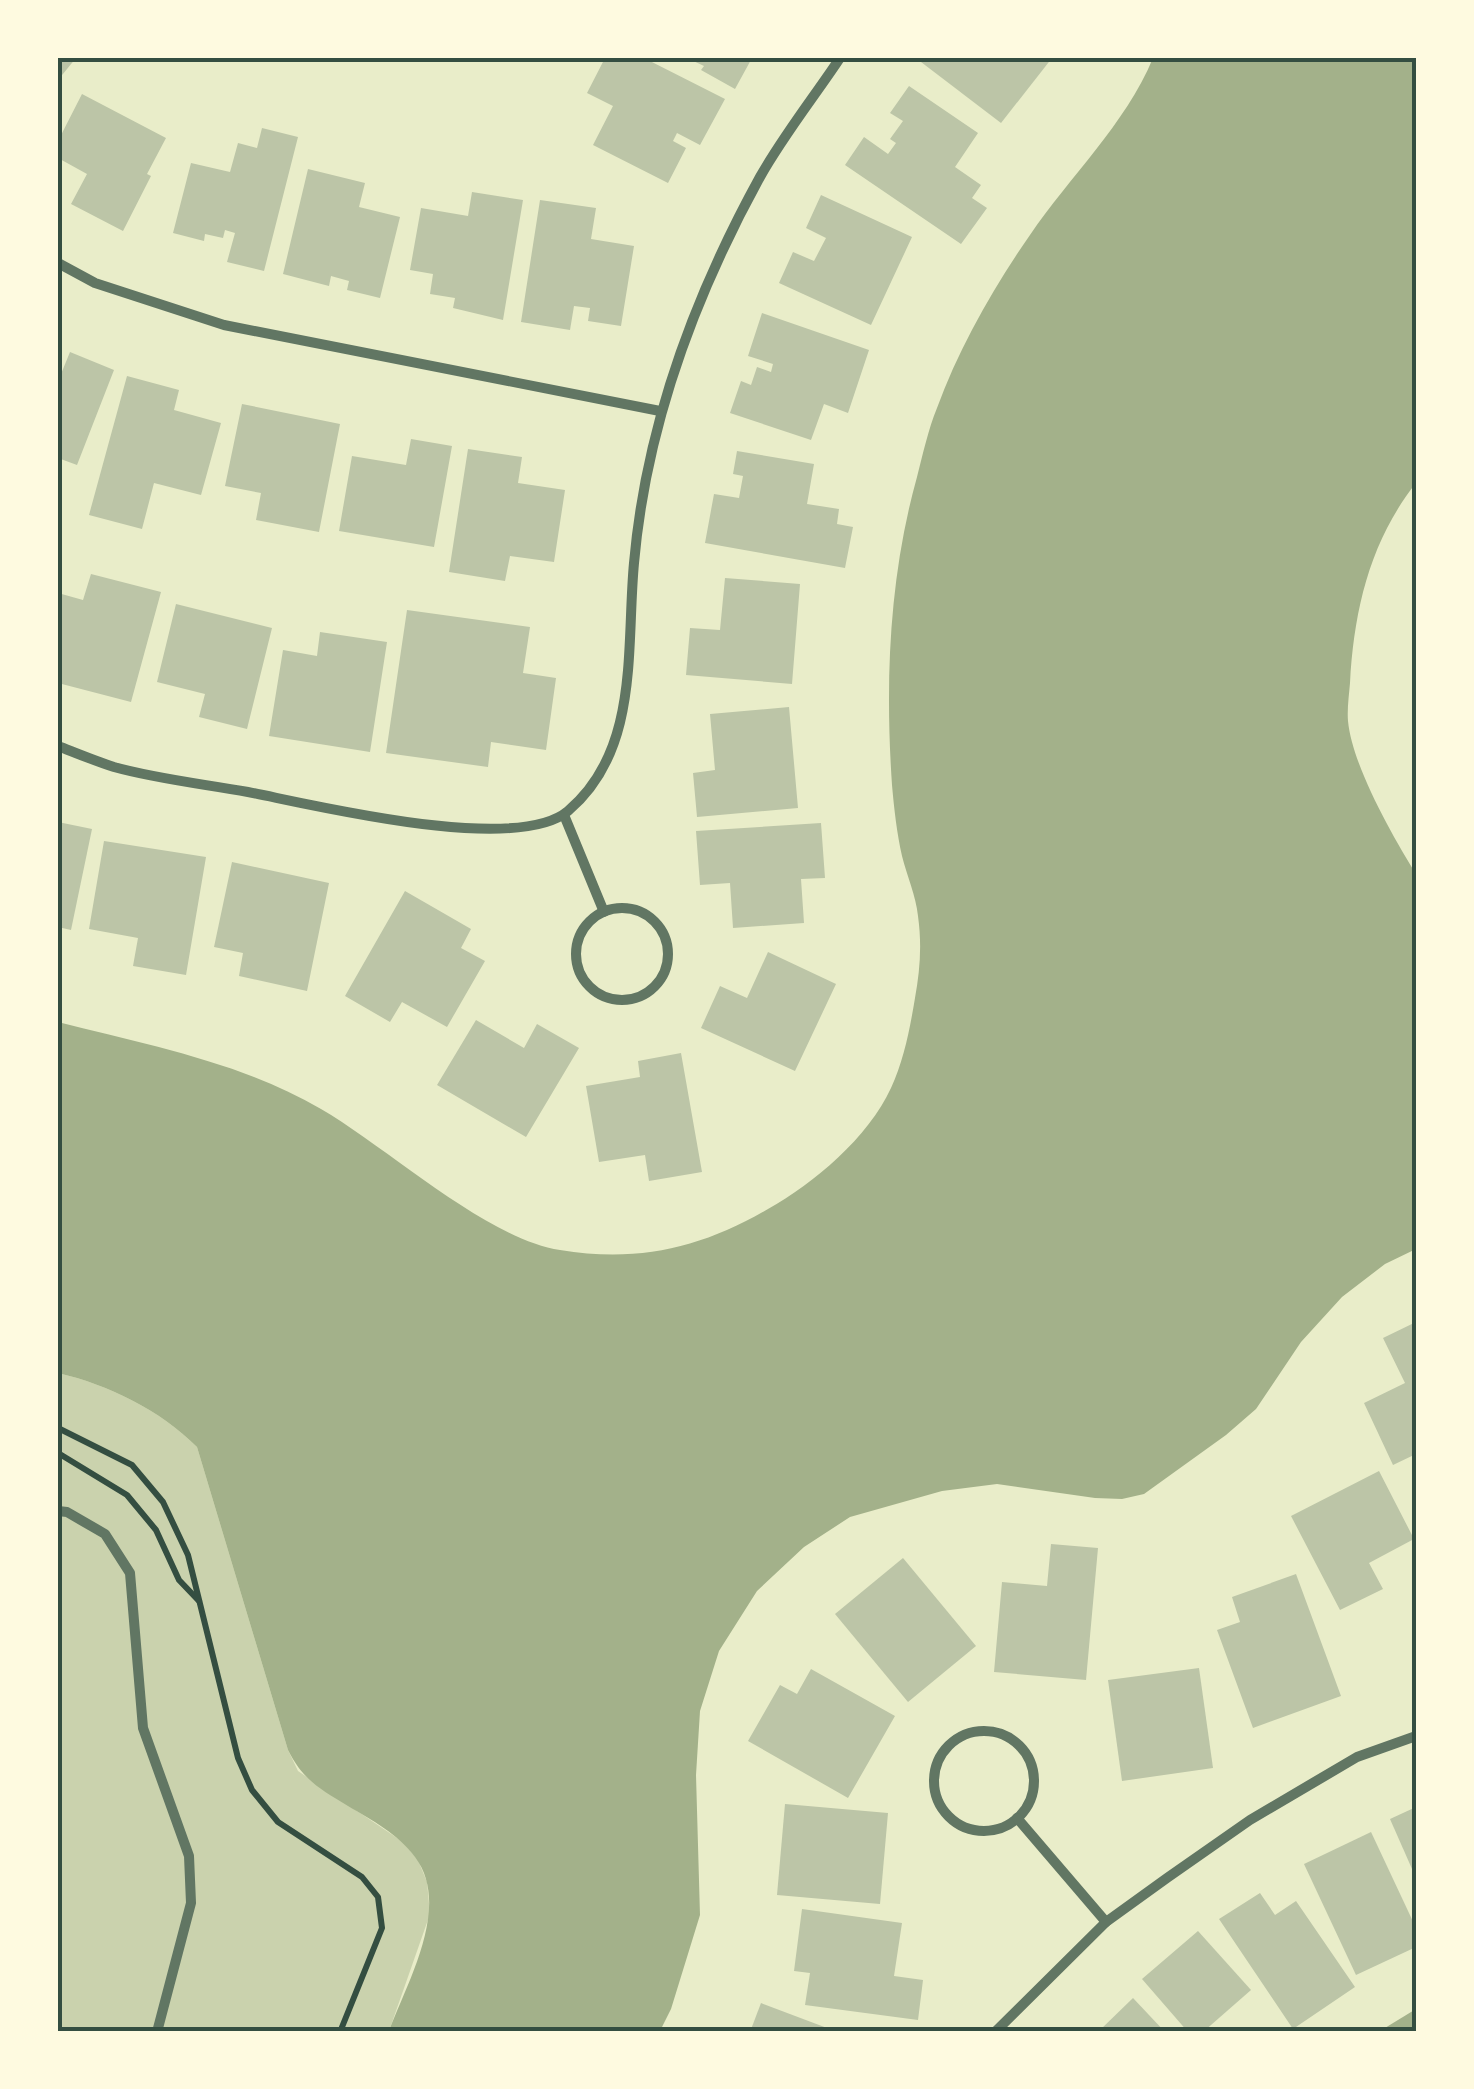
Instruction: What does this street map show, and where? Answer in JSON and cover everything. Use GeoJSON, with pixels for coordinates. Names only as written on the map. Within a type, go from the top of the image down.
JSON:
{"type":"FeatureCollection","features":[{"type":"Feature","properties":{"kind":"street"},"geometry":{"type":"LineString","coordinates":[[58,746],[115,767],[432,827],[514,829],[564,815],[589,790],[612,755],[625,706],[634,559],[660,411],[704,287],[762,174],[840,58]]}},
{"type":"Feature","properties":{"kind":"street"},"geometry":{"type":"LineString","coordinates":[[58,263],[95,283],[224,325],[660,411]]}},
{"type":"Feature","properties":{"kind":"street"},"geometry":{"type":"LineString","coordinates":[[564,815],[604,912]]}},
{"type":"Feature","properties":{"kind":"street"},"geometry":{"type":"LineString","coordinates":[[618,908],[646,914],[665,936],[668,964],[662,978],[641,997],[612,1000],[598,994],[580,972],[577,944],[582,931],[591,919],[604,912],[618,908]]}},
{"type":"Feature","properties":{"kind":"street"},"geometry":{"type":"LineString","coordinates":[[58,1511],[67,1512],[105,1534],[130,1573],[143,1728],[188,1856],[190,1903],[157,2032]]}},
{"type":"Feature","properties":{"kind":"street"},"geometry":{"type":"LineString","coordinates":[[995,1732],[1022,1748],[1034,1776],[1033,1792],[1017,1818],[989,1830],[958,1824],[946,1814],[934,1786],[935,1770],[950,1743],[964,1735],[995,1732]]}},
{"type":"Feature","properties":{"kind":"street"},"geometry":{"type":"LineString","coordinates":[[995,2032],[1106,1922],[1250,1820],[1356,1757],[1416,1736]]}},
{"type":"Feature","properties":{"kind":"street"},"geometry":{"type":"LineString","coordinates":[[1017,1818],[1106,1922]]}},
{"type":"Feature","properties":{"kind":"path"},"geometry":{"type":"LineString","coordinates":[[58,1428],[132,1464],[162,1502],[188,1555],[238,1758],[252,1790],[278,1822],[362,1877],[378,1896],[382,1928],[340,2032]]}},
{"type":"Feature","properties":{"kind":"path"},"geometry":{"type":"LineString","coordinates":[[58,1453],[127,1494],[156,1530],[179,1580],[200,1602]]}},
{"type":"Feature","properties":{"kind":"shaded area"},"geometry":{"type":"Polygon","coordinates":[[[1153,58],[1416,58],[1416,483],[1387,528],[1367,577],[1352,656],[1348,721],[1365,779],[1416,874],[1416,1249],[1385,1264],[1342,1297],[1301,1342],[1256,1409],[1144,1494],[1122,1499],[1095,1498],[997,1484],[942,1491],[850,1517],[804,1547],[757,1591],[719,1651],[700,1711],[696,1775],[700,1915],[671,2009],[660,2031],[389,2031],[415,1967],[428,1921],[425,1877],[415,1857],[384,1828],[313,1783],[288,1750],[197,1447],[133,1401],[58,1373],[58,1022],[193,1056],[290,1093],[348,1126],[470,1211],[501,1229],[560,1250],[616,1255],[693,1243],[768,1209],[838,1157],[869,1124],[891,1088],[906,1044],[918,977],[918,916],[900,848],[893,794],[889,669],[900,553],[928,433],[966,341],[990,297],[1046,213],[1128,106],[1153,58]]]}},
{"type":"Feature","properties":{"kind":"shaded area"},"geometry":{"type":"Polygon","coordinates":[[[58,1373],[133,1401],[197,1447],[288,1750],[298,1771],[403,1842],[418,1860],[427,1882],[430,1914],[389,2031],[58,2032],[58,1373]]]}},
{"type":"Feature","properties":{"kind":"shaded area"},"geometry":{"type":"Polygon","coordinates":[[[1416,2009],[1416,2031],[1380,2031],[1416,2009]]]}},
{"type":"Feature","properties":{"kind":"building"},"geometry":{"type":"Polygon","coordinates":[[[58,58],[76,58],[58,80],[58,58]]]}},
{"type":"Feature","properties":{"kind":"building"},"geometry":{"type":"Polygon","coordinates":[[[605,58],[644,58],[725,99],[700,145],[677,133],[673,141],[686,148],[668,183],[593,145],[613,106],[587,93],[605,58]]]}},
{"type":"Feature","properties":{"kind":"building"},"geometry":{"type":"Polygon","coordinates":[[[687,58],[752,58],[735,89],[687,58]]]}},
{"type":"Feature","properties":{"kind":"building"},"geometry":{"type":"Polygon","coordinates":[[[925,58],[1052,58],[1001,123],[921,62],[925,58]]]}},
{"type":"Feature","properties":{"kind":"building"},"geometry":{"type":"Polygon","coordinates":[[[909,86],[978,133],[955,167],[981,185],[972,198],[987,208],[961,244],[845,165],[864,137],[888,154],[896,143],[890,139],[903,121],[890,113],[909,86]]]}},
{"type":"Feature","properties":{"kind":"building"},"geometry":{"type":"Polygon","coordinates":[[[82,94],[166,138],[123,231],[71,204],[87,174],[58,158],[58,141],[82,94]]]}},
{"type":"Feature","properties":{"kind":"building"},"geometry":{"type":"Polygon","coordinates":[[[262,128],[298,137],[264,271],[227,262],[235,233],[225,230],[223,238],[205,234],[204,241],[173,233],[191,163],[230,172],[238,143],[257,148],[262,128]]]}},
{"type":"Feature","properties":{"kind":"building"},"geometry":{"type":"Polygon","coordinates":[[[308,169],[365,183],[359,207],[400,217],[380,298],[347,290],[349,281],[331,276],[329,286],[283,274],[308,169]]]}},
{"type":"Feature","properties":{"kind":"building"},"geometry":{"type":"Polygon","coordinates":[[[472,192],[523,200],[503,320],[453,308],[455,298],[430,294],[433,274],[410,270],[421,208],[468,216],[472,192]]]}},
{"type":"Feature","properties":{"kind":"building"},"geometry":{"type":"Polygon","coordinates":[[[821,195],[912,237],[871,325],[779,283],[793,252],[814,261],[826,238],[806,228],[821,195]]]}},
{"type":"Feature","properties":{"kind":"building"},"geometry":{"type":"Polygon","coordinates":[[[540,200],[596,208],[591,239],[634,246],[621,326],[588,321],[590,308],[574,306],[570,330],[521,322],[540,200]]]}},
{"type":"Feature","properties":{"kind":"building"},"geometry":{"type":"Polygon","coordinates":[[[762,313],[869,350],[848,413],[824,404],[811,440],[730,413],[741,381],[751,385],[757,367],[771,372],[773,364],[748,356],[762,313]]]}},
{"type":"Feature","properties":{"kind":"building"},"geometry":{"type":"Polygon","coordinates":[[[70,352],[114,370],[77,465],[58,458],[58,373],[61,374],[70,352]]]}},
{"type":"Feature","properties":{"kind":"building"},"geometry":{"type":"Polygon","coordinates":[[[127,376],[179,390],[174,410],[221,423],[201,495],[154,483],[142,529],[89,515],[127,376]]]}},
{"type":"Feature","properties":{"kind":"building"},"geometry":{"type":"Polygon","coordinates":[[[242,404],[340,424],[319,532],[256,520],[261,493],[225,486],[242,404]]]}},
{"type":"Feature","properties":{"kind":"building"},"geometry":{"type":"Polygon","coordinates":[[[411,439],[452,446],[434,547],[339,531],[352,456],[406,465],[411,439]]]}},
{"type":"Feature","properties":{"kind":"building"},"geometry":{"type":"Polygon","coordinates":[[[468,449],[522,457],[518,483],[565,490],[554,562],[510,556],[505,581],[449,572],[468,449]]]}},
{"type":"Feature","properties":{"kind":"building"},"geometry":{"type":"Polygon","coordinates":[[[737,451],[814,464],[807,504],[839,509],[837,524],[853,527],[845,568],[705,543],[714,494],[739,498],[743,476],[733,474],[737,451]]]}},
{"type":"Feature","properties":{"kind":"building"},"geometry":{"type":"Polygon","coordinates":[[[91,574],[161,592],[131,702],[58,683],[58,593],[83,600],[91,574]]]}},
{"type":"Feature","properties":{"kind":"building"},"geometry":{"type":"Polygon","coordinates":[[[725,578],[800,584],[792,684],[686,675],[690,628],[720,630],[725,578]]]}},
{"type":"Feature","properties":{"kind":"building"},"geometry":{"type":"Polygon","coordinates":[[[176,604],[272,628],[247,729],[199,717],[205,694],[157,682],[176,604]]]}},
{"type":"Feature","properties":{"kind":"building"},"geometry":{"type":"Polygon","coordinates":[[[407,610],[530,627],[523,673],[556,678],[546,750],[491,742],[488,767],[386,753],[407,610]]]}},
{"type":"Feature","properties":{"kind":"building"},"geometry":{"type":"Polygon","coordinates":[[[320,632],[387,642],[370,752],[269,736],[283,650],[317,656],[320,632]]]}},
{"type":"Feature","properties":{"kind":"building"},"geometry":{"type":"Polygon","coordinates":[[[789,707],[798,808],[697,817],[693,773],[715,770],[710,714],[789,707]]]}},
{"type":"Feature","properties":{"kind":"building"},"geometry":{"type":"Polygon","coordinates":[[[58,822],[92,829],[71,930],[58,927],[58,822]]]}},
{"type":"Feature","properties":{"kind":"building"},"geometry":{"type":"Polygon","coordinates":[[[821,823],[825,878],[801,879],[804,923],[733,928],[730,883],[700,885],[696,831],[821,823]]]}},
{"type":"Feature","properties":{"kind":"building"},"geometry":{"type":"Polygon","coordinates":[[[104,841],[206,857],[186,975],[133,966],[138,938],[89,929],[104,841]]]}},
{"type":"Feature","properties":{"kind":"building"},"geometry":{"type":"Polygon","coordinates":[[[232,862],[329,883],[307,991],[239,976],[243,953],[214,947],[232,862]]]}},
{"type":"Feature","properties":{"kind":"building"},"geometry":{"type":"Polygon","coordinates":[[[405,891],[471,929],[461,948],[485,961],[447,1027],[402,1002],[390,1022],[345,996],[405,891]]]}},
{"type":"Feature","properties":{"kind":"building"},"geometry":{"type":"Polygon","coordinates":[[[768,952],[836,984],[795,1071],[701,1028],[720,986],[747,998],[768,952]]]}},
{"type":"Feature","properties":{"kind":"building"},"geometry":{"type":"Polygon","coordinates":[[[476,1020],[524,1048],[537,1024],[579,1048],[526,1137],[437,1085],[476,1020]]]}},
{"type":"Feature","properties":{"kind":"building"},"geometry":{"type":"Polygon","coordinates":[[[681,1053],[702,1172],[649,1181],[645,1155],[599,1162],[586,1086],[640,1077],[638,1061],[681,1053]]]}},
{"type":"Feature","properties":{"kind":"building"},"geometry":{"type":"Polygon","coordinates":[[[1416,1322],[1416,1454],[1393,1465],[1364,1403],[1405,1383],[1383,1338],[1416,1322]]]}},
{"type":"Feature","properties":{"kind":"building"},"geometry":{"type":"Polygon","coordinates":[[[1379,1471],[1414,1539],[1369,1563],[1383,1589],[1340,1610],[1291,1516],[1379,1471]]]}},
{"type":"Feature","properties":{"kind":"building"},"geometry":{"type":"Polygon","coordinates":[[[1051,1544],[1098,1548],[1086,1680],[994,1672],[1002,1582],[1047,1586],[1051,1544]]]}},
{"type":"Feature","properties":{"kind":"building"},"geometry":{"type":"Polygon","coordinates":[[[903,1558],[976,1646],[908,1702],[835,1614],[903,1558]]]}},
{"type":"Feature","properties":{"kind":"building"},"geometry":{"type":"Polygon","coordinates":[[[1296,1574],[1341,1696],[1253,1728],[1217,1630],[1240,1622],[1232,1597],[1296,1574]]]}},
{"type":"Feature","properties":{"kind":"building"},"geometry":{"type":"Polygon","coordinates":[[[1199,1668],[1213,1768],[1122,1781],[1108,1680],[1199,1668]]]}},
{"type":"Feature","properties":{"kind":"building"},"geometry":{"type":"Polygon","coordinates":[[[811,1669],[895,1716],[848,1798],[748,1741],[780,1685],[797,1694],[811,1669]]]}},
{"type":"Feature","properties":{"kind":"building"},"geometry":{"type":"Polygon","coordinates":[[[785,1804],[888,1813],[880,1904],[777,1895],[785,1804]]]}},
{"type":"Feature","properties":{"kind":"building"},"geometry":{"type":"Polygon","coordinates":[[[1416,1807],[1416,1878],[1390,1819],[1416,1807]]]}},
{"type":"Feature","properties":{"kind":"building"},"geometry":{"type":"Polygon","coordinates":[[[1371,1832],[1416,1928],[1416,1947],[1356,1975],[1304,1864],[1371,1832]]]}},
{"type":"Feature","properties":{"kind":"building"},"geometry":{"type":"Polygon","coordinates":[[[1260,1893],[1275,1915],[1296,1901],[1355,1987],[1293,2029],[1219,1919],[1260,1893]]]}},
{"type":"Feature","properties":{"kind":"building"},"geometry":{"type":"Polygon","coordinates":[[[802,1909],[902,1923],[894,1976],[923,1980],[918,2020],[805,2005],[810,1973],[794,1971],[802,1909]]]}},
{"type":"Feature","properties":{"kind":"building"},"geometry":{"type":"Polygon","coordinates":[[[1198,1931],[1251,1990],[1203,2032],[1188,2032],[1142,1979],[1198,1931]]]}},
{"type":"Feature","properties":{"kind":"building"},"geometry":{"type":"Polygon","coordinates":[[[1133,1998],[1165,2032],[1098,2032],[1133,1998]]]}},
{"type":"Feature","properties":{"kind":"building"},"geometry":{"type":"Polygon","coordinates":[[[761,2003],[835,2031],[835,2032],[750,2032],[761,2003]]]}}]}
